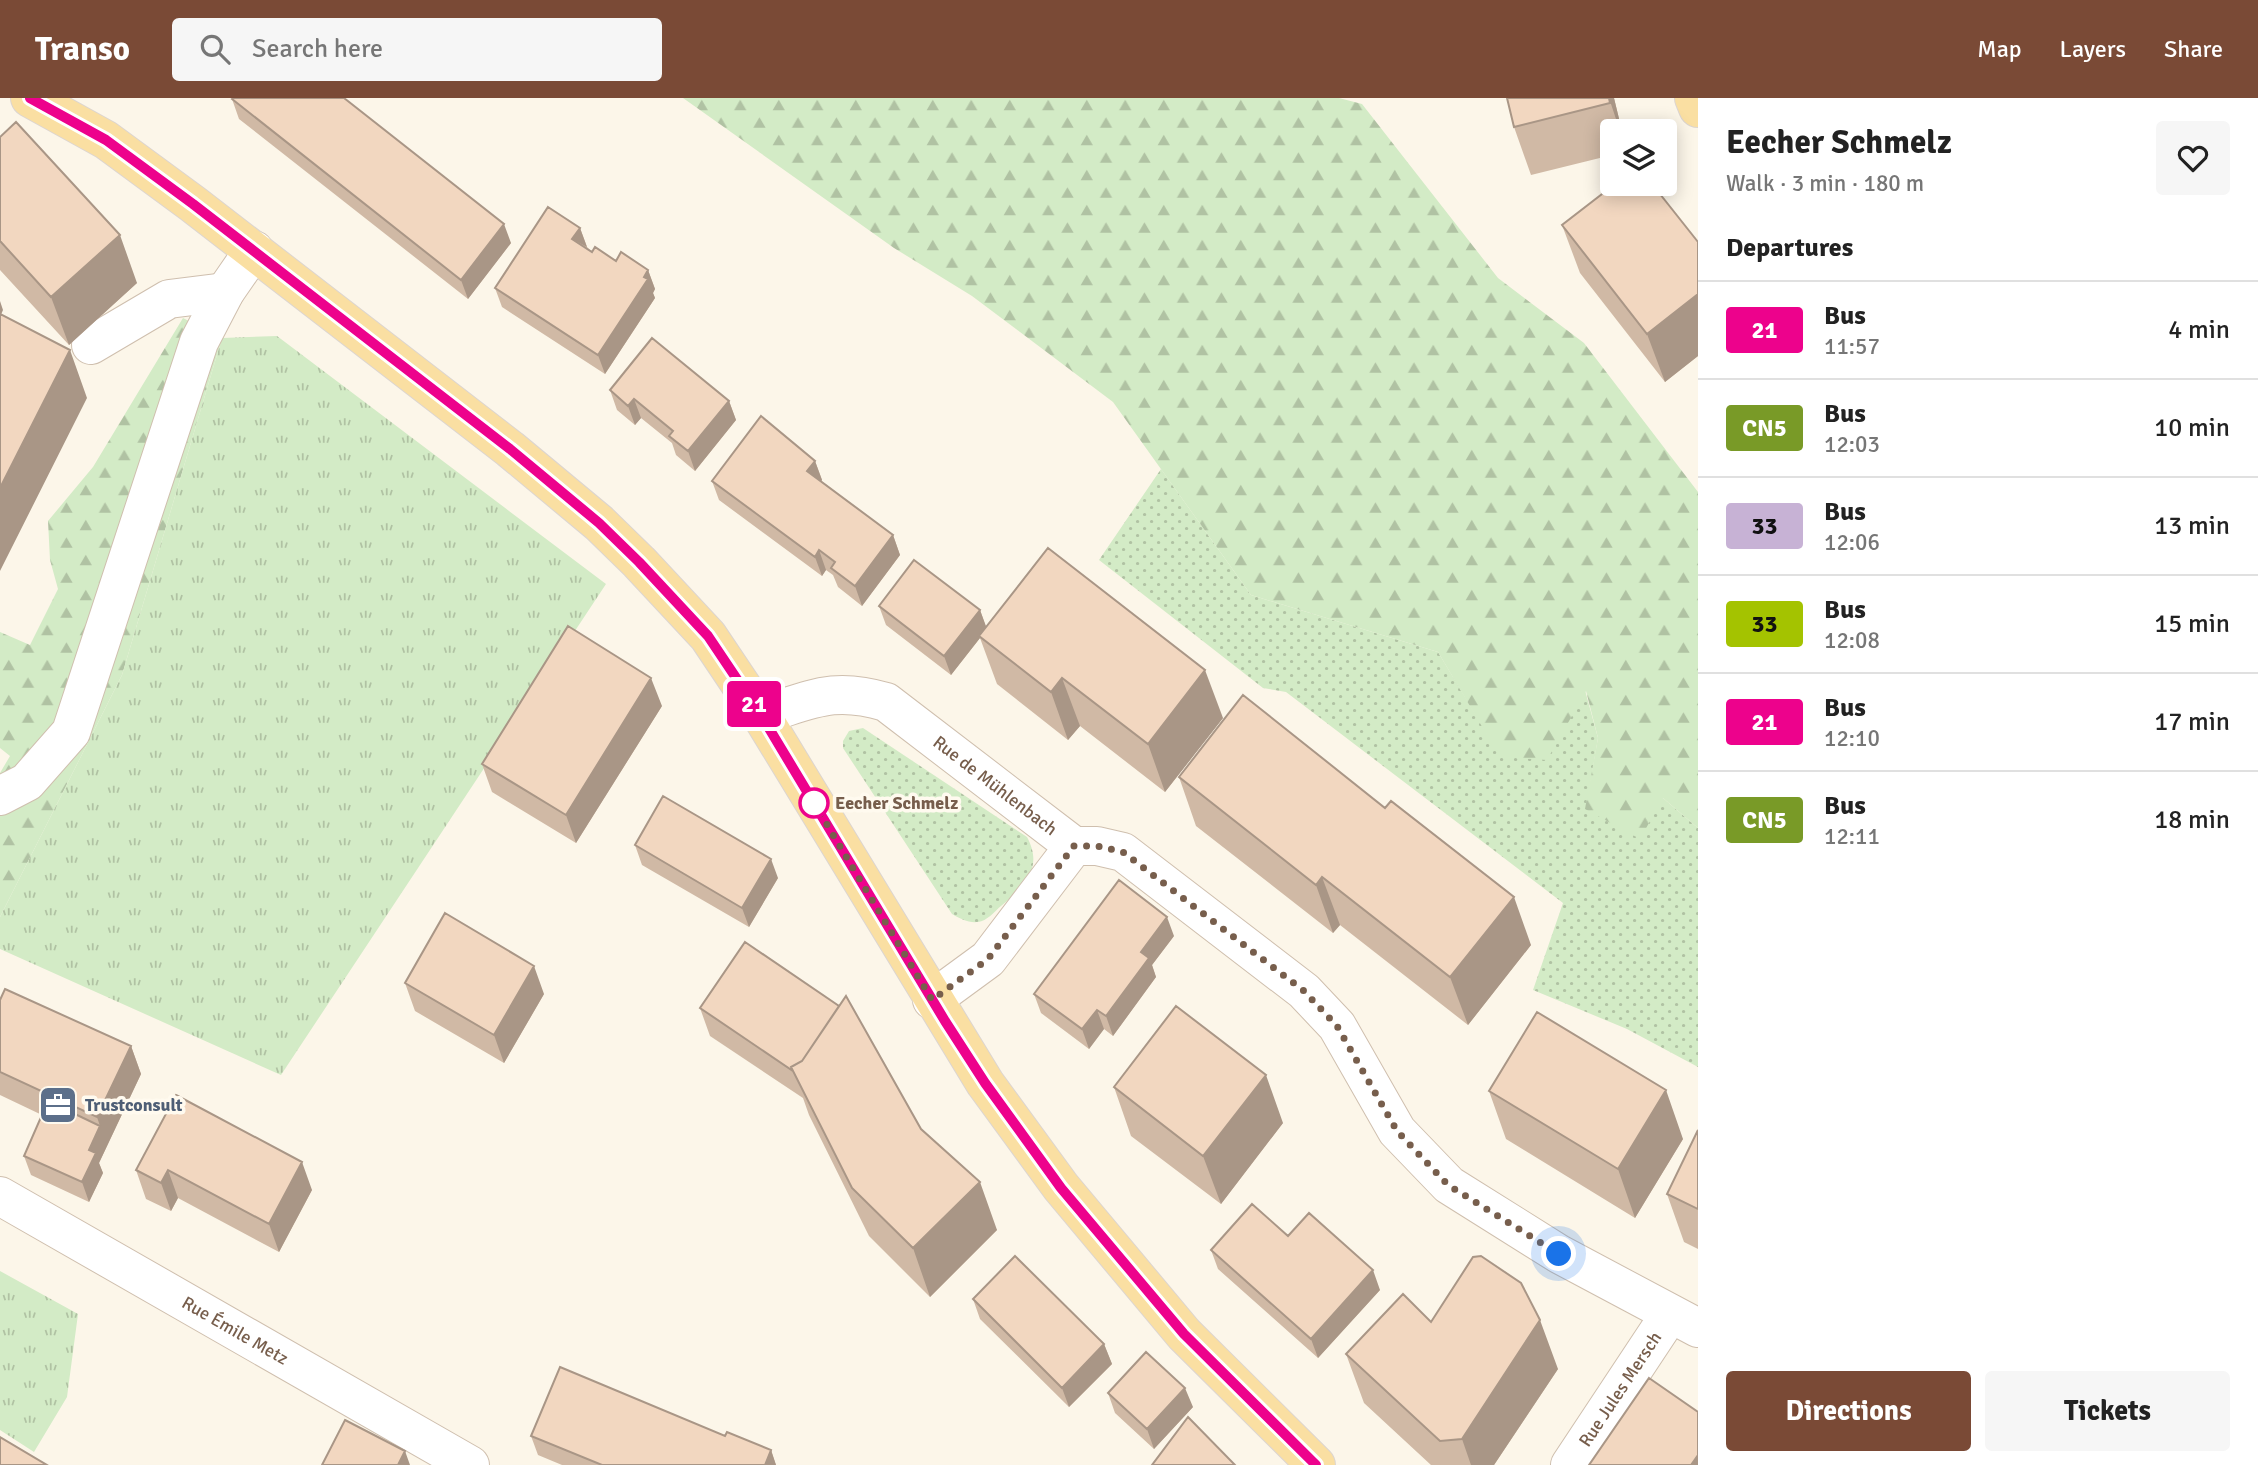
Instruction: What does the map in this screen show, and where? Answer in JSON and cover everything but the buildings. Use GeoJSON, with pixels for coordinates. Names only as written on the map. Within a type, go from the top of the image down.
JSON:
{"type":"FeatureCollection","features":[{"type":"Feature","properties":{"kind":"main road"},"geometry":{"type":"LineString","coordinates":[[30,98],[106,140],[254,250],[510,449],[599,523],[708,636],[761,715],[932,1000],[985,1083],[1061,1188],[1184,1334],[1316,1465]]}},
{"type":"Feature","properties":{"kind":"main road"},"geometry":{"type":"LineString","coordinates":[[1695,98],[1698,108]]}},
{"type":"Feature","properties":{"kind":"street"},"geometry":{"type":"LineString","coordinates":[[0,796],[27,782],[72,732],[199,342],[225,292],[254,250]]}},
{"type":"Feature","properties":{"kind":"street"},"geometry":{"type":"LineString","coordinates":[[91,345],[169,299],[225,292]]}},
{"type":"Feature","properties":{"kind":"street","name":"Rue de Mühlenbach"},"geometry":{"type":"LineString","coordinates":[[761,715],[835,693],[857,694],[886,702],[1074,846],[988,959],[932,1000]]}},
{"type":"Feature","properties":{"kind":"street","name":"Rue Jules Mersch"},"geometry":{"type":"LineString","coordinates":[[1074,846],[1097,846],[1123,852],[1304,991],[1337,1026],[1397,1131],[1448,1185],[1559,1254],[1684,1321],[1570,1465]]}},
{"type":"Feature","properties":{"kind":"street","name":"Rue Émile Metz"},"geometry":{"type":"LineString","coordinates":[[0,1196],[470,1465]]}},
{"type":"Feature","properties":{"kind":"green space"},"geometry":{"type":"Polygon","coordinates":[[[683,98],[1339,98],[1362,104],[1498,278],[1584,343],[1698,492],[1698,828],[1663,798],[1640,839],[1585,809],[1598,738],[1586,691],[1547,760],[1500,757],[1438,652],[1251,595],[1113,402],[972,296],[894,248],[683,98]]]}},
{"type":"Feature","properties":{"kind":"green space"},"geometry":{"type":"Polygon","coordinates":[[[183,318],[222,338],[122,675],[0,917],[0,773],[10,756],[0,748],[0,632],[30,645],[58,589],[50,560],[48,521],[93,467],[183,318]]]}},
{"type":"Feature","properties":{"kind":"green space"},"geometry":{"type":"Polygon","coordinates":[[[277,336],[606,584],[281,1075],[0,949],[0,917],[122,675],[222,338],[277,336]]]}},
{"type":"Feature","properties":{"kind":"green space"},"geometry":{"type":"Polygon","coordinates":[[[1161,469],[1251,595],[1438,652],[1501,757],[1585,690],[1598,738],[1586,809],[1663,798],[1698,828],[1698,1067],[1627,1029],[1533,990],[1563,903],[1286,692],[1263,688],[1099,560],[1161,469]]]}},
{"type":"Feature","properties":{"kind":"green space"},"geometry":{"type":"Polygon","coordinates":[[[863,728],[1027,837],[1033,858],[1029,876],[1017,891],[987,918],[971,922],[952,914],[843,748],[843,741],[849,731],[863,728]]]}},
{"type":"Feature","properties":{"kind":"green space"},"geometry":{"type":"Polygon","coordinates":[[[0,1271],[78,1314],[67,1397],[34,1452],[0,1430],[0,1271]]]}},
{"type":"Feature","properties":{"kind":"bus line","name":"21"},"geometry":{"type":"LineString","coordinates":[[30,98],[106,140],[193,204],[510,449],[599,523],[639,562],[708,636],[761,715],[945,1021],[985,1083],[1061,1188],[1184,1334],[1316,1465]]}},
{"type":"Feature","properties":{"kind":"place","name":"Eecher Schmelz"},"geometry":{"type":"Point","coordinates":[814,803]}},
{"type":"Feature","properties":{"kind":"place","name":"Trustconsult"},"geometry":{"type":"Point","coordinates":[58,1105]}},
{"type":"Feature","properties":{"kind":"route"},"geometry":{"type":"LineString","coordinates":[[814,803],[932,1000],[988,959],[1074,846],[1097,846],[1123,852],[1304,991],[1337,1026],[1397,1131],[1448,1185],[1559,1254]]}}]}
